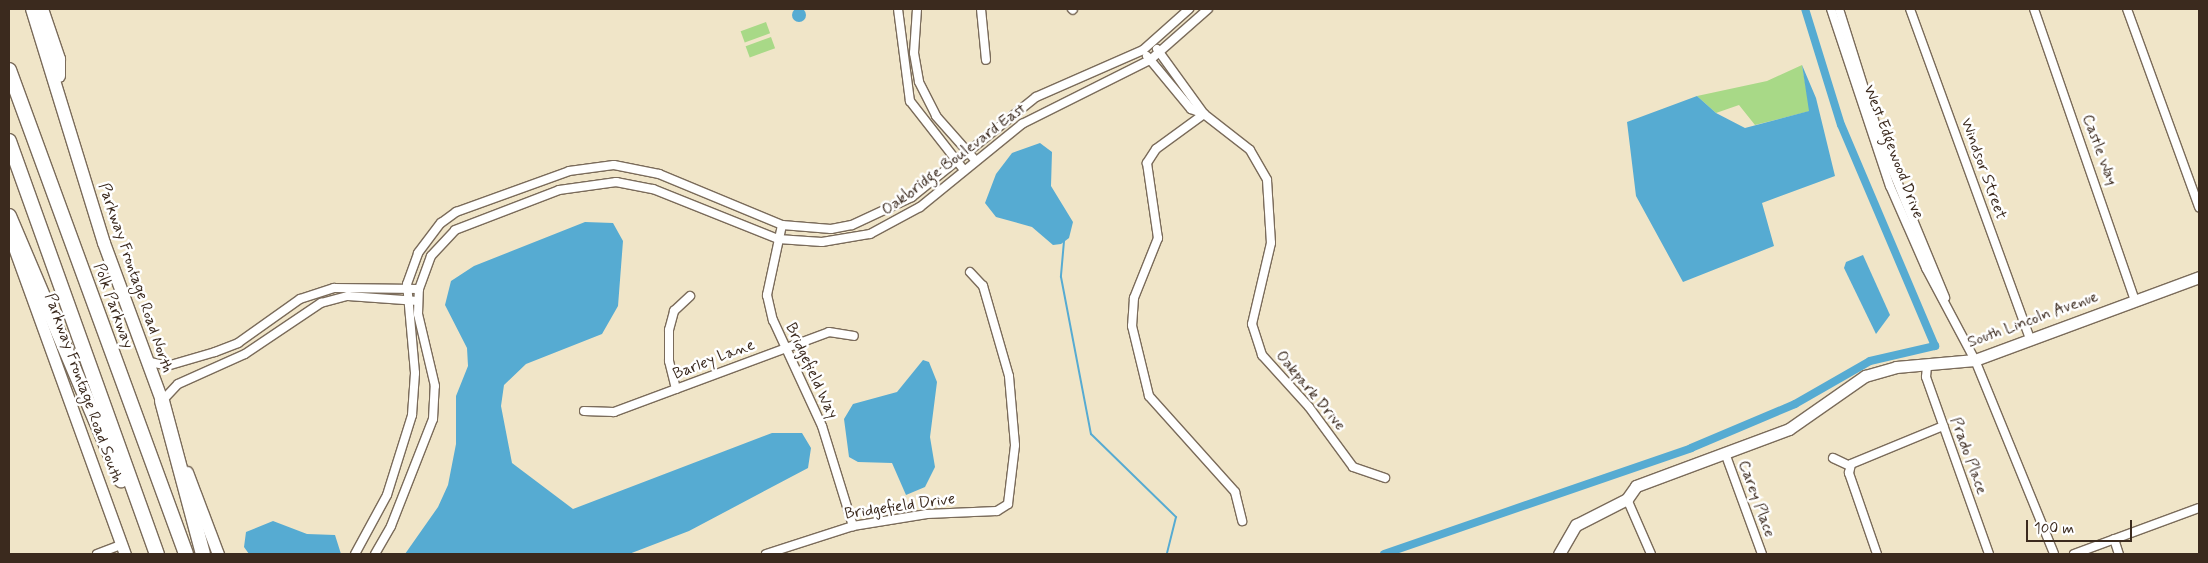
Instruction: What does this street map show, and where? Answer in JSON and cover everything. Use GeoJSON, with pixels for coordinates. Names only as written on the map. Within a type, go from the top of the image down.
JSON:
{"type":"FeatureCollection","features":[{"type":"Feature","properties":{"kind":"highway","name":"Polk Parkway"},"geometry":{"type":"LineString","coordinates":[[9,70],[186,554]]}},
{"type":"Feature","properties":{"kind":"highway"},"geometry":{"type":"LineString","coordinates":[[9,141],[157,554]]}},
{"type":"Feature","properties":{"kind":"highway"},"geometry":{"type":"LineString","coordinates":[[9,216],[151,554]]}},
{"type":"Feature","properties":{"kind":"highway"},"geometry":{"type":"LineString","coordinates":[[162,402],[204,554]]}},
{"type":"Feature","properties":{"kind":"main road","name":"Parkway Frontage Road North"},"geometry":{"type":"LineString","coordinates":[[32,9],[60,94],[104,244],[162,402]]}},
{"type":"Feature","properties":{"kind":"main road"},"geometry":{"type":"LineString","coordinates":[[42,9],[59,58],[60,94]]}},
{"type":"Feature","properties":{"kind":"street"},"geometry":{"type":"LineString","coordinates":[[898,9],[903,74],[910,101],[955,161],[964,170]]}},
{"type":"Feature","properties":{"kind":"street"},"geometry":{"type":"LineString","coordinates":[[916,9],[914,53],[919,82],[936,116],[976,161]]}},
{"type":"Feature","properties":{"kind":"street"},"geometry":{"type":"LineString","coordinates":[[981,9],[986,60]]}},
{"type":"Feature","properties":{"kind":"street","name":"Oakbridge Boulevard East"},"geometry":{"type":"LineString","coordinates":[[354,554],[387,495],[412,415],[415,373],[406,288],[418,253],[441,223],[456,212],[590,166],[614,165],[659,174],[782,225],[831,229],[868,220],[912,197],[966,151],[1036,97],[1143,50],[1190,9]]}},
{"type":"Feature","properties":{"kind":"street","name":"Oakbridge Boulevard East"},"geometry":{"type":"LineString","coordinates":[[375,554],[391,526],[435,408],[435,386],[418,301],[419,289],[431,256],[455,230],[495,212],[588,184],[616,182],[653,189],[778,239],[840,241],[891,227],[1036,116],[1150,60],[1208,9]]}},
{"type":"Feature","properties":{"kind":"street","name":"West Edgewood Drive"},"geometry":{"type":"LineString","coordinates":[[1831,9],[1890,186],[1926,268],[1945,299]]}},
{"type":"Feature","properties":{"kind":"street","name":"West Edgewood Drive"},"geometry":{"type":"LineString","coordinates":[[1839,9],[1882,145],[1945,299],[1975,360],[2054,554]]}},
{"type":"Feature","properties":{"kind":"street","name":"Windsor Street"},"geometry":{"type":"LineString","coordinates":[[1910,9],[2030,340]]}},
{"type":"Feature","properties":{"kind":"street","name":"Castle Way"},"geometry":{"type":"LineString","coordinates":[[2034,9],[2135,300]]}},
{"type":"Feature","properties":{"kind":"street"},"geometry":{"type":"LineString","coordinates":[[2127,9],[2199,207]]}},
{"type":"Feature","properties":{"kind":"street","name":"Oakpark Drive"},"geometry":{"type":"LineString","coordinates":[[1153,43],[1204,114]]}},
{"type":"Feature","properties":{"kind":"street","name":"Oakpark Drive"},"geometry":{"type":"LineString","coordinates":[[1143,50],[1175,93],[1191,109],[1204,114],[1250,150],[1267,180],[1272,230],[1253,314],[1257,346],[1353,467],[1385,478]]}},
{"type":"Feature","properties":{"kind":"street"},"geometry":{"type":"LineString","coordinates":[[1175,93],[1184,84]]}},
{"type":"Feature","properties":{"kind":"street"},"geometry":{"type":"LineString","coordinates":[[1204,114],[1156,149],[1147,163],[1158,238],[1134,298],[1132,326],[1149,396],[1235,492],[1242,521]]}},
{"type":"Feature","properties":{"kind":"street","name":"Bridgefield Way"},"geometry":{"type":"LineString","coordinates":[[782,225],[767,295],[786,347],[822,426],[853,526]]}},
{"type":"Feature","properties":{"kind":"street","name":"Parkway Frontage Road South"},"geometry":{"type":"LineString","coordinates":[[9,234],[123,550]]}},
{"type":"Feature","properties":{"kind":"street","name":"Bridgefield Drive"},"geometry":{"type":"LineString","coordinates":[[766,554],[853,526],[927,514],[997,511],[1010,501],[1015,445],[1009,376],[983,286],[970,272]]}},
{"type":"Feature","properties":{"kind":"street","name":"South Lincoln Avenue"},"geometry":{"type":"LineString","coordinates":[[1559,554],[1583,519],[1627,499],[1636,486],[1789,429],[1865,376],[1896,367],[1927,366],[1975,360],[2199,277]]}},
{"type":"Feature","properties":{"kind":"street"},"geometry":{"type":"LineString","coordinates":[[146,361],[167,366],[223,349],[300,299],[334,288],[419,289]]}},
{"type":"Feature","properties":{"kind":"street"},"geometry":{"type":"LineString","coordinates":[[162,402],[178,384],[245,354],[322,303],[348,296],[418,301]]}},
{"type":"Feature","properties":{"kind":"street"},"geometry":{"type":"LineString","coordinates":[[676,389],[669,361],[669,330],[674,311],[690,296]]}},
{"type":"Feature","properties":{"kind":"street","name":"Barley Lane"},"geometry":{"type":"LineString","coordinates":[[584,411],[614,412],[829,332],[854,336]]}},
{"type":"Feature","properties":{"kind":"street","name":"Prado Place"},"geometry":{"type":"LineString","coordinates":[[1927,366],[1926,377],[1989,554]]}},
{"type":"Feature","properties":{"kind":"street","name":"Parkway Frontage Road North"},"geometry":{"type":"LineString","coordinates":[[162,402],[218,554]]}},
{"type":"Feature","properties":{"kind":"street"},"geometry":{"type":"LineString","coordinates":[[1850,466],[1943,426]]}},
{"type":"Feature","properties":{"kind":"street","name":"Carey Place"},"geometry":{"type":"LineString","coordinates":[[1725,453],[1762,554]]}},
{"type":"Feature","properties":{"kind":"street"},"geometry":{"type":"LineString","coordinates":[[1833,458],[1850,466],[1877,554]]}},
{"type":"Feature","properties":{"kind":"street"},"geometry":{"type":"LineString","coordinates":[[1627,499],[1651,554]]}},
{"type":"Feature","properties":{"kind":"street"},"geometry":{"type":"LineString","coordinates":[[2074,554],[2199,508]]}},
{"type":"Feature","properties":{"kind":"street"},"geometry":{"type":"LineString","coordinates":[[2114,539],[2119,554]]}},
{"type":"Feature","properties":{"kind":"street"},"geometry":{"type":"LineString","coordinates":[[97,554],[123,550]]}},
{"type":"Feature","properties":{"kind":"green space"},"geometry":{"type":"Polygon","coordinates":[[[766,22],[770,33],[745,43],[741,31],[766,22]]]}},
{"type":"Feature","properties":{"kind":"green space"},"geometry":{"type":"Polygon","coordinates":[[[771,37],[775,48],[750,58],[746,46],[771,37]]]}},
{"type":"Feature","properties":{"kind":"green space"},"geometry":{"type":"Polygon","coordinates":[[[1802,65],[1810,111],[1755,125],[1739,105],[1716,113],[1697,96],[1767,81],[1802,65]]]}},
{"type":"Feature","properties":{"kind":"water"},"geometry":{"type":"Polygon","coordinates":[[[799,8],[804,10],[806,15],[804,20],[799,22],[794,20],[792,15],[794,10],[799,8]]]}},
{"type":"Feature","properties":{"kind":"water"},"geometry":{"type":"Polygon","coordinates":[[[1802,65],[1816,98],[1835,176],[1762,203],[1774,246],[1683,282],[1636,196],[1627,122],[1697,96],[1716,113],[1745,128],[1809,111],[1802,65]]]}},
{"type":"Feature","properties":{"kind":"water"},"geometry":{"type":"Polygon","coordinates":[[[1040,143],[1052,152],[1051,186],[1073,222],[1069,238],[1061,244],[1053,245],[1032,227],[996,217],[985,203],[996,174],[1012,153],[1040,143]]]}},
{"type":"Feature","properties":{"kind":"water"},"geometry":{"type":"Polygon","coordinates":[[[585,222],[613,223],[623,241],[618,306],[602,334],[526,364],[504,385],[501,406],[512,463],[573,509],[772,433],[802,433],[811,448],[808,468],[689,531],[629,554],[405,554],[438,507],[448,485],[456,444],[456,396],[468,366],[467,348],[445,305],[451,281],[474,266],[585,222]]]}},
{"type":"Feature","properties":{"kind":"water"},"geometry":{"type":"Polygon","coordinates":[[[1863,255],[1890,315],[1876,334],[1844,268],[1846,262],[1863,255]]]}},
{"type":"Feature","properties":{"kind":"water"},"geometry":{"type":"Polygon","coordinates":[[[923,360],[929,362],[937,382],[930,437],[935,467],[925,487],[906,495],[892,463],[858,462],[849,457],[844,419],[853,404],[897,392],[923,360]]]}},
{"type":"Feature","properties":{"kind":"water"},"geometry":{"type":"Polygon","coordinates":[[[273,521],[307,534],[335,535],[341,554],[249,554],[244,547],[246,532],[273,521]]]}},
{"type":"Feature","properties":{"kind":"waterway"},"geometry":{"type":"LineString","coordinates":[[1384,554],[1691,448],[1795,404],[1870,361],[1935,346],[1841,125],[1805,9]]}},
{"type":"Feature","properties":{"kind":"waterway"},"geometry":{"type":"LineString","coordinates":[[1064,241],[1061,277],[1091,434],[1176,517],[1167,554]]}}]}
